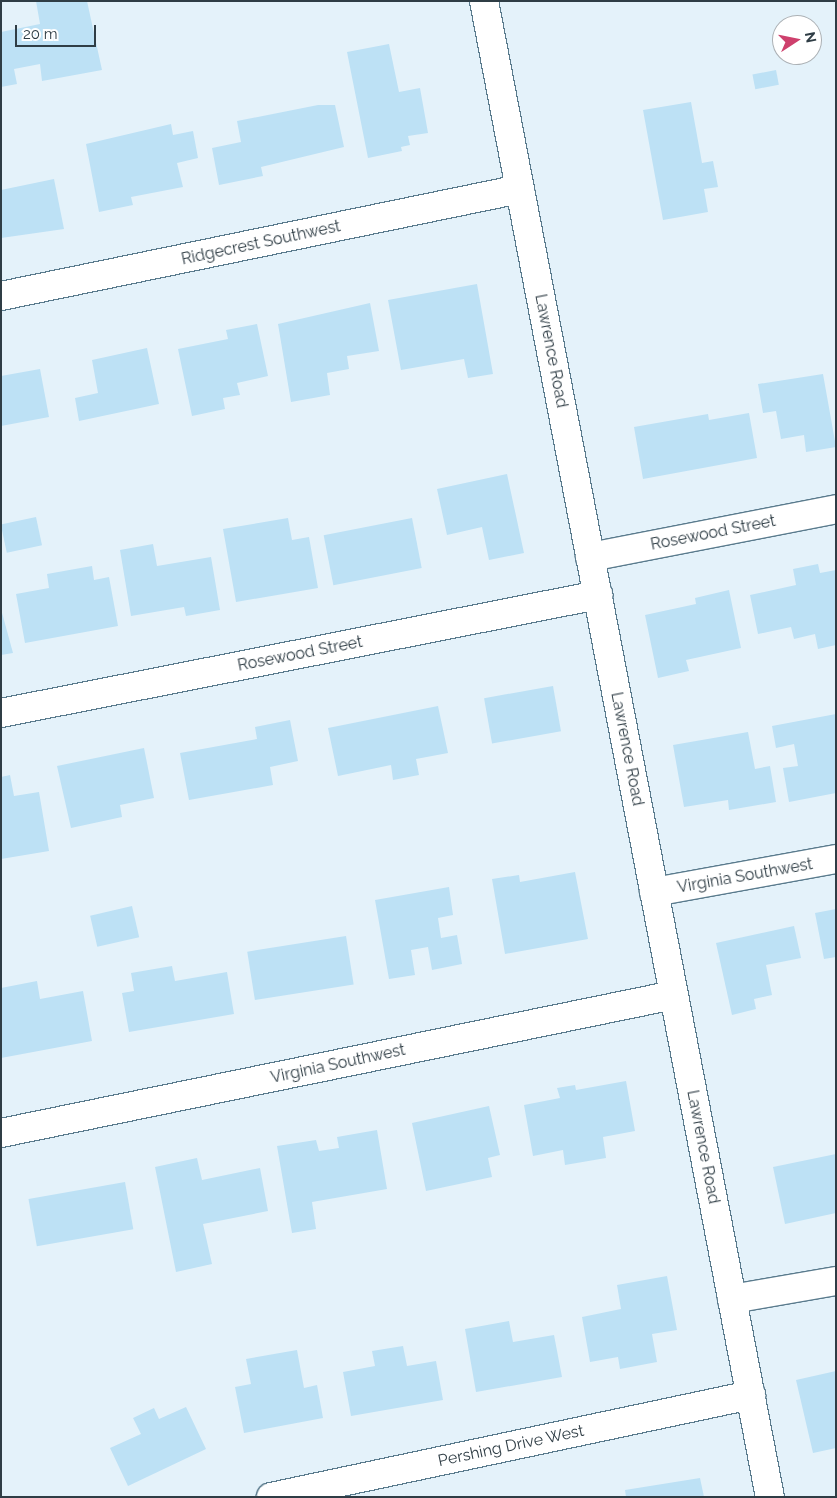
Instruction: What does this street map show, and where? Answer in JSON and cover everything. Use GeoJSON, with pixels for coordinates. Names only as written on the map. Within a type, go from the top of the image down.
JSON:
{"type":"FeatureCollection","features":[{"type":"Feature","properties":{"kind":"street","name":"Lawrence Road"},"geometry":{"type":"LineString","coordinates":[[484,1],[770,1497]]}},
{"type":"Feature","properties":{"kind":"street","name":"Ridgecrest Southwest"},"geometry":{"type":"LineString","coordinates":[[1,296],[520,189]]}},
{"type":"Feature","properties":{"kind":"street","name":"Rosewood Street"},"geometry":{"type":"LineString","coordinates":[[590,557],[836,510]]}},
{"type":"Feature","properties":{"kind":"street","name":"Rosewood Street"},"geometry":{"type":"LineString","coordinates":[[1,713],[598,594]]}},
{"type":"Feature","properties":{"kind":"street","name":"Virginia Southwest"},"geometry":{"type":"LineString","coordinates":[[654,892],[836,859]]}},
{"type":"Feature","properties":{"kind":"street","name":"Virginia Southwest"},"geometry":{"type":"LineString","coordinates":[[1,1133],[674,995]]}},
{"type":"Feature","properties":{"kind":"street"},"geometry":{"type":"LineString","coordinates":[[732,1299],[836,1281]]}},
{"type":"Feature","properties":{"kind":"street","name":"Pershing Drive West"},"geometry":{"type":"LineString","coordinates":[[270,1497],[751,1395]]}},
{"type":"Feature","properties":{"kind":"building"},"geometry":{"type":"Polygon","coordinates":[[[36,1],[87,1],[102,70],[42,81],[40,64],[14,69],[17,84],[1,87],[1,32],[40,24],[36,1]]]}},
{"type":"Feature","properties":{"kind":"building"},"geometry":{"type":"Polygon","coordinates":[[[389,44],[399,92],[420,88],[428,133],[408,136],[410,145],[401,147],[402,151],[368,158],[347,52],[389,44]]]}},
{"type":"Feature","properties":{"kind":"building"},"geometry":{"type":"Polygon","coordinates":[[[776,70],[779,85],[755,89],[752,75],[776,70]]]}},
{"type":"Feature","properties":{"kind":"building"},"geometry":{"type":"Polygon","coordinates":[[[691,102],[702,163],[713,161],[718,187],[704,189],[708,212],[663,220],[643,110],[691,102]]]}},
{"type":"Feature","properties":{"kind":"building"},"geometry":{"type":"Polygon","coordinates":[[[318,105],[335,105],[344,147],[261,167],[263,176],[219,185],[212,148],[241,142],[237,121],[318,105]]]}},
{"type":"Feature","properties":{"kind":"building"},"geometry":{"type":"Polygon","coordinates":[[[171,124],[173,135],[193,131],[198,158],[177,163],[183,187],[131,197],[133,205],[99,212],[86,144],[171,124]]]}},
{"type":"Feature","properties":{"kind":"building"},"geometry":{"type":"Polygon","coordinates":[[[54,179],[64,229],[1,238],[1,190],[54,179]]]}},
{"type":"Feature","properties":{"kind":"building"},"geometry":{"type":"Polygon","coordinates":[[[477,284],[493,374],[468,378],[464,359],[401,370],[388,300],[477,284]]]}},
{"type":"Feature","properties":{"kind":"building"},"geometry":{"type":"Polygon","coordinates":[[[370,303],[379,351],[347,356],[349,369],[327,373],[330,395],[291,402],[278,324],[370,303]]]}},
{"type":"Feature","properties":{"kind":"building"},"geometry":{"type":"Polygon","coordinates":[[[257,324],[268,376],[237,383],[240,395],[223,398],[225,409],[192,416],[178,349],[228,339],[226,330],[257,324]]]}},
{"type":"Feature","properties":{"kind":"building"},"geometry":{"type":"Polygon","coordinates":[[[147,348],[159,404],[79,421],[75,398],[98,393],[92,360],[147,348]]]}},
{"type":"Feature","properties":{"kind":"building"},"geometry":{"type":"Polygon","coordinates":[[[40,369],[49,417],[1,426],[1,376],[40,369]]]}},
{"type":"Feature","properties":{"kind":"building"},"geometry":{"type":"Polygon","coordinates":[[[823,374],[836,447],[806,452],[804,435],[781,439],[776,411],[763,413],[758,384],[823,374]]]}},
{"type":"Feature","properties":{"kind":"building"},"geometry":{"type":"Polygon","coordinates":[[[749,413],[757,458],[643,479],[634,427],[708,414],[709,420],[749,413]]]}},
{"type":"Feature","properties":{"kind":"building"},"geometry":{"type":"Polygon","coordinates":[[[507,474],[524,553],[489,560],[482,527],[447,535],[437,489],[507,474]]]}},
{"type":"Feature","properties":{"kind":"building"},"geometry":{"type":"Polygon","coordinates":[[[36,517],[42,545],[7,553],[1,524],[36,517]]]}},
{"type":"Feature","properties":{"kind":"building"},"geometry":{"type":"Polygon","coordinates":[[[288,518],[292,540],[309,537],[318,588],[236,602],[223,529],[288,518]]]}},
{"type":"Feature","properties":{"kind":"building"},"geometry":{"type":"Polygon","coordinates":[[[412,518],[422,568],[333,585],[324,535],[412,518]]]}},
{"type":"Feature","properties":{"kind":"building"},"geometry":{"type":"Polygon","coordinates":[[[153,544],[157,566],[211,557],[220,610],[186,616],[184,607],[131,616],[120,550],[153,544]]]}},
{"type":"Feature","properties":{"kind":"building"},"geometry":{"type":"Polygon","coordinates":[[[818,564],[820,573],[836,570],[836,645],[818,649],[815,634],[794,639],[791,627],[758,634],[750,595],[796,585],[793,569],[818,564]]]}},
{"type":"Feature","properties":{"kind":"building"},"geometry":{"type":"Polygon","coordinates":[[[92,566],[94,580],[109,577],[118,626],[25,643],[16,594],[49,588],[47,574],[92,566]]]}},
{"type":"Feature","properties":{"kind":"building"},"geometry":{"type":"Polygon","coordinates":[[[729,590],[741,648],[686,660],[689,671],[658,678],[645,615],[696,604],[695,598],[729,590]]]}},
{"type":"Feature","properties":{"kind":"building"},"geometry":{"type":"Polygon","coordinates":[[[1,609],[13,653],[1,655],[1,609]]]}},
{"type":"Feature","properties":{"kind":"building"},"geometry":{"type":"Polygon","coordinates":[[[553,686],[561,731],[492,743],[484,698],[553,686]]]}},
{"type":"Feature","properties":{"kind":"building"},"geometry":{"type":"Polygon","coordinates":[[[438,706],[448,753],[416,759],[419,775],[393,780],[391,765],[338,776],[328,728],[438,706]]]}},
{"type":"Feature","properties":{"kind":"building"},"geometry":{"type":"Polygon","coordinates":[[[836,714],[836,793],[789,802],[783,768],[798,766],[794,744],[776,748],[772,726],[836,714]]]}},
{"type":"Feature","properties":{"kind":"building"},"geometry":{"type":"Polygon","coordinates":[[[290,720],[298,761],[270,767],[273,785],[189,800],[180,753],[257,739],[255,727],[290,720]]]}},
{"type":"Feature","properties":{"kind":"building"},"geometry":{"type":"Polygon","coordinates":[[[748,732],[755,769],[770,766],[776,802],[729,810],[728,800],[684,807],[673,745],[748,732]]]}},
{"type":"Feature","properties":{"kind":"building"},"geometry":{"type":"Polygon","coordinates":[[[144,748],[154,798],[120,805],[122,817],[71,828],[57,766],[144,748]]]}},
{"type":"Feature","properties":{"kind":"building"},"geometry":{"type":"Polygon","coordinates":[[[10,775],[14,796],[39,792],[49,851],[1,859],[1,777],[10,775]]]}},
{"type":"Feature","properties":{"kind":"building"},"geometry":{"type":"Polygon","coordinates":[[[575,872],[588,939],[505,954],[492,879],[519,875],[520,882],[575,872]]]}},
{"type":"Feature","properties":{"kind":"building"},"geometry":{"type":"Polygon","coordinates":[[[449,887],[453,915],[438,918],[441,938],[457,935],[462,964],[432,970],[428,947],[411,950],[415,975],[389,979],[375,900],[449,887]]]}},
{"type":"Feature","properties":{"kind":"building"},"geometry":{"type":"Polygon","coordinates":[[[132,906],[139,937],[97,947],[90,916],[132,906]]]}},
{"type":"Feature","properties":{"kind":"building"},"geometry":{"type":"Polygon","coordinates":[[[836,909],[836,957],[824,959],[815,913],[836,909]]]}},
{"type":"Feature","properties":{"kind":"building"},"geometry":{"type":"Polygon","coordinates":[[[794,926],[801,958],[766,965],[772,995],[754,999],[756,1009],[732,1015],[716,943],[794,926]]]}},
{"type":"Feature","properties":{"kind":"building"},"geometry":{"type":"Polygon","coordinates":[[[346,936],[354,984],[255,1000],[247,952],[346,936]]]}},
{"type":"Feature","properties":{"kind":"building"},"geometry":{"type":"Polygon","coordinates":[[[172,966],[175,981],[227,972],[234,1014],[129,1032],[122,993],[134,991],[131,973],[172,966]]]}},
{"type":"Feature","properties":{"kind":"building"},"geometry":{"type":"Polygon","coordinates":[[[37,981],[40,999],[83,991],[92,1041],[1,1058],[1,988],[37,981]]]}},
{"type":"Feature","properties":{"kind":"building"},"geometry":{"type":"Polygon","coordinates":[[[626,1081],[635,1131],[603,1137],[606,1158],[565,1165],[563,1150],[533,1156],[524,1105],[560,1098],[557,1088],[575,1085],[576,1090],[626,1081]]]}},
{"type":"Feature","properties":{"kind":"building"},"geometry":{"type":"Polygon","coordinates":[[[489,1106],[500,1155],[488,1158],[492,1177],[426,1191],[412,1123],[489,1106]]]}},
{"type":"Feature","properties":{"kind":"building"},"geometry":{"type":"Polygon","coordinates":[[[377,1130],[387,1189],[312,1202],[316,1229],[292,1233],[277,1146],[316,1140],[319,1151],[339,1148],[337,1137],[377,1130]]]}},
{"type":"Feature","properties":{"kind":"building"},"geometry":{"type":"Polygon","coordinates":[[[836,1154],[836,1213],[785,1224],[773,1167],[836,1154]]]}},
{"type":"Feature","properties":{"kind":"building"},"geometry":{"type":"Polygon","coordinates":[[[197,1158],[202,1180],[260,1168],[268,1211],[203,1224],[212,1264],[176,1272],[155,1167],[197,1158]]]}},
{"type":"Feature","properties":{"kind":"building"},"geometry":{"type":"Polygon","coordinates":[[[125,1182],[133,1229],[37,1246],[28,1199],[125,1182]]]}},
{"type":"Feature","properties":{"kind":"building"},"geometry":{"type":"Polygon","coordinates":[[[667,1276],[677,1330],[652,1334],[657,1362],[620,1369],[618,1357],[590,1362],[582,1317],[621,1309],[617,1285],[667,1276]]]}},
{"type":"Feature","properties":{"kind":"building"},"geometry":{"type":"Polygon","coordinates":[[[509,1321],[513,1342],[554,1335],[562,1377],[476,1392],[465,1329],[509,1321]]]}},
{"type":"Feature","properties":{"kind":"building"},"geometry":{"type":"Polygon","coordinates":[[[403,1346],[407,1366],[436,1361],[443,1400],[351,1416],[343,1372],[375,1366],[372,1351],[403,1346]]]}},
{"type":"Feature","properties":{"kind":"building"},"geometry":{"type":"Polygon","coordinates":[[[297,1350],[304,1388],[317,1385],[323,1418],[244,1433],[235,1387],[251,1384],[246,1359],[297,1350]]]}},
{"type":"Feature","properties":{"kind":"building"},"geometry":{"type":"Polygon","coordinates":[[[836,1371],[836,1448],[813,1453],[796,1380],[836,1371]]]}},
{"type":"Feature","properties":{"kind":"building"},"geometry":{"type":"Polygon","coordinates":[[[186,1407],[206,1449],[128,1486],[110,1448],[141,1434],[133,1418],[154,1408],[159,1419],[186,1407]]]}},
{"type":"Feature","properties":{"kind":"building"},"geometry":{"type":"Polygon","coordinates":[[[700,1478],[704,1497],[626,1497],[625,1490],[700,1478]]]}}]}
